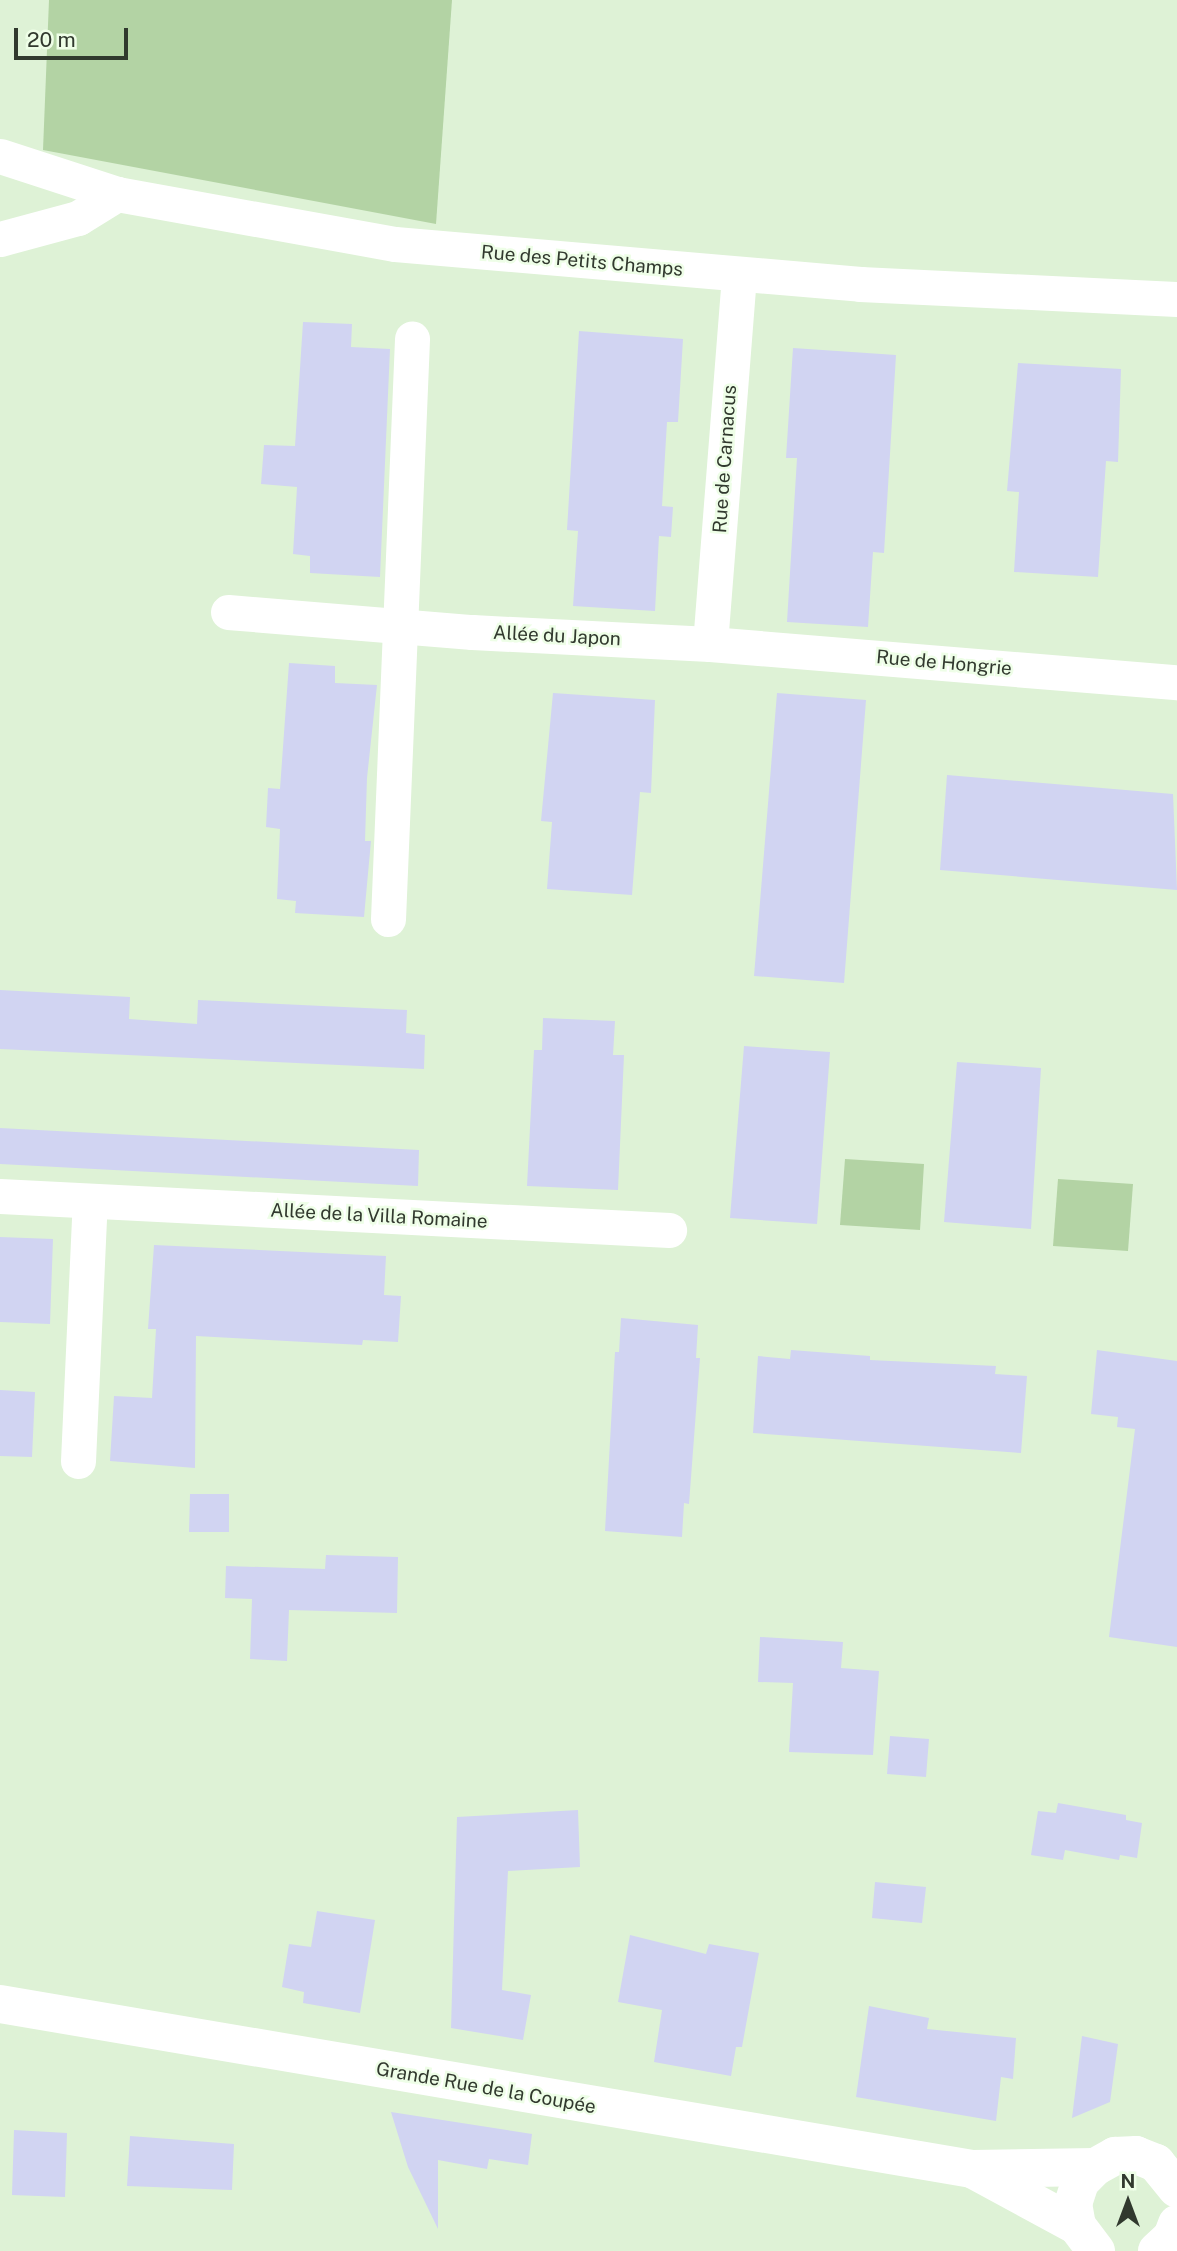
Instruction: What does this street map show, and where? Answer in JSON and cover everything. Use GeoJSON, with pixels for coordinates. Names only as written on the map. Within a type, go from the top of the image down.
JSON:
{"type":"FeatureCollection","features":[{"type":"Feature","properties":{"kind":"main road","name":"Grande Rue de la Coupée"},"geometry":{"type":"LineString","coordinates":[[0,2004],[972,2169],[1095,2167],[1115,2156],[1136,2155],[1156,2163],[1177,2189]]}},
{"type":"Feature","properties":{"kind":"main road"},"geometry":{"type":"LineString","coordinates":[[1086,2239],[1073,2204],[1080,2182],[1095,2167]]}},
{"type":"Feature","properties":{"kind":"main road","name":"Grande Rue de la Coupée"},"geometry":{"type":"LineString","coordinates":[[972,2169],[1086,2239]]}},
{"type":"Feature","properties":{"kind":"street","name":"Rue des Petits Champs"},"geometry":{"type":"LineString","coordinates":[[0,156],[117,194],[395,244],[740,275],[1177,299]]}},
{"type":"Feature","properties":{"kind":"street"},"geometry":{"type":"LineString","coordinates":[[0,239],[78,218],[117,194]]}},
{"type":"Feature","properties":{"kind":"street","name":"Rue de Carnacus"},"geometry":{"type":"LineString","coordinates":[[710,643],[740,275]]}},
{"type":"Feature","properties":{"kind":"street"},"geometry":{"type":"LineString","coordinates":[[388,919],[403,627],[412,338]]}},
{"type":"Feature","properties":{"kind":"street","name":"Allée du Japon"},"geometry":{"type":"LineString","coordinates":[[228,612],[403,627],[710,643]]}},
{"type":"Feature","properties":{"kind":"street","name":"Rue de Hongrie"},"geometry":{"type":"LineString","coordinates":[[710,643],[1177,682]]}},
{"type":"Feature","properties":{"kind":"street","name":"Allée de la Villa Romaine"},"geometry":{"type":"LineString","coordinates":[[0,1196],[668,1230]]}},
{"type":"Feature","properties":{"kind":"street"},"geometry":{"type":"LineString","coordinates":[[78,1461],[90,1201]]}},
{"type":"Feature","properties":{"kind":"green space"},"geometry":{"type":"Polygon","coordinates":[[[49,0],[452,0],[436,224],[43,150],[49,0]]]}},
{"type":"Feature","properties":{"kind":"green space"},"geometry":{"type":"Polygon","coordinates":[[[845,1159],[924,1164],[920,1230],[840,1225],[845,1159]]]}},
{"type":"Feature","properties":{"kind":"green space"},"geometry":{"type":"Polygon","coordinates":[[[1058,1179],[1133,1184],[1128,1251],[1053,1246],[1058,1179]]]}},
{"type":"Feature","properties":{"kind":"building"},"geometry":{"type":"Polygon","coordinates":[[[303,322],[352,324],[351,347],[390,349],[380,577],[310,573],[310,556],[293,554],[297,487],[261,484],[264,445],[295,446],[303,322]]]}},
{"type":"Feature","properties":{"kind":"building"},"geometry":{"type":"Polygon","coordinates":[[[579,331],[683,339],[678,422],[667,422],[662,506],[673,507],[671,537],[659,536],[655,611],[573,606],[578,531],[567,530],[579,331]]]}},
{"type":"Feature","properties":{"kind":"building"},"geometry":{"type":"Polygon","coordinates":[[[793,348],[896,355],[884,553],[873,552],[868,627],[787,622],[797,458],[786,458],[793,348]]]}},
{"type":"Feature","properties":{"kind":"building"},"geometry":{"type":"Polygon","coordinates":[[[1018,363],[1121,369],[1118,462],[1106,461],[1098,577],[1014,572],[1019,492],[1007,491],[1018,363]]]}},
{"type":"Feature","properties":{"kind":"building"},"geometry":{"type":"Polygon","coordinates":[[[289,663],[335,666],[335,683],[377,685],[367,778],[365,841],[371,841],[364,917],[295,913],[296,901],[277,899],[280,829],[266,827],[268,788],[280,789],[289,663]]]}},
{"type":"Feature","properties":{"kind":"building"},"geometry":{"type":"Polygon","coordinates":[[[553,693],[655,700],[651,793],[640,792],[632,895],[547,889],[552,822],[541,821],[553,693]]]}},
{"type":"Feature","properties":{"kind":"building"},"geometry":{"type":"Polygon","coordinates":[[[777,693],[866,700],[844,983],[754,976],[777,693]]]}},
{"type":"Feature","properties":{"kind":"building"},"geometry":{"type":"Polygon","coordinates":[[[947,775],[1173,794],[1177,890],[940,870],[947,775]]]}},
{"type":"Feature","properties":{"kind":"building"},"geometry":{"type":"Polygon","coordinates":[[[0,990],[130,997],[129,1019],[197,1024],[198,1000],[407,1010],[406,1033],[425,1035],[424,1069],[0,1049],[0,990]]]}},
{"type":"Feature","properties":{"kind":"building"},"geometry":{"type":"Polygon","coordinates":[[[543,1018],[615,1021],[613,1055],[624,1055],[618,1190],[527,1186],[534,1050],[542,1050],[543,1018]]]}},
{"type":"Feature","properties":{"kind":"building"},"geometry":{"type":"Polygon","coordinates":[[[744,1046],[830,1052],[817,1224],[730,1218],[744,1046]]]}},
{"type":"Feature","properties":{"kind":"building"},"geometry":{"type":"Polygon","coordinates":[[[957,1062],[1041,1068],[1031,1229],[944,1222],[957,1062]]]}},
{"type":"Feature","properties":{"kind":"building"},"geometry":{"type":"Polygon","coordinates":[[[0,1128],[419,1150],[418,1186],[0,1164],[0,1128]]]}},
{"type":"Feature","properties":{"kind":"building"},"geometry":{"type":"Polygon","coordinates":[[[0,1237],[53,1239],[50,1324],[0,1322],[0,1237]]]}},
{"type":"Feature","properties":{"kind":"building"},"geometry":{"type":"Polygon","coordinates":[[[154,1245],[386,1256],[384,1295],[401,1296],[398,1342],[363,1340],[362,1345],[196,1336],[195,1468],[110,1461],[114,1396],[152,1398],[156,1329],[148,1329],[154,1245]]]}},
{"type":"Feature","properties":{"kind":"building"},"geometry":{"type":"Polygon","coordinates":[[[621,1318],[698,1325],[696,1358],[700,1358],[689,1504],[684,1503],[682,1537],[605,1531],[615,1352],[619,1352],[621,1318]]]}},
{"type":"Feature","properties":{"kind":"building"},"geometry":{"type":"Polygon","coordinates":[[[791,1350],[870,1356],[870,1360],[996,1366],[995,1374],[1027,1376],[1021,1453],[753,1433],[758,1356],[790,1359],[791,1350]]]}},
{"type":"Feature","properties":{"kind":"building"},"geometry":{"type":"Polygon","coordinates":[[[1097,1350],[1177,1361],[1177,1647],[1109,1637],[1135,1429],[1117,1427],[1118,1417],[1091,1414],[1097,1350]]]}},
{"type":"Feature","properties":{"kind":"building"},"geometry":{"type":"Polygon","coordinates":[[[0,1390],[35,1392],[32,1457],[0,1456],[0,1390]]]}},
{"type":"Feature","properties":{"kind":"building"},"geometry":{"type":"Polygon","coordinates":[[[190,1494],[229,1494],[229,1532],[189,1532],[190,1494]]]}},
{"type":"Feature","properties":{"kind":"building"},"geometry":{"type":"Polygon","coordinates":[[[326,1555],[398,1557],[397,1613],[289,1610],[287,1661],[250,1659],[252,1599],[225,1598],[226,1566],[325,1569],[326,1555]]]}},
{"type":"Feature","properties":{"kind":"building"},"geometry":{"type":"Polygon","coordinates":[[[760,1637],[843,1642],[841,1668],[879,1671],[873,1755],[789,1752],[793,1683],[758,1682],[760,1637]]]}},
{"type":"Feature","properties":{"kind":"building"},"geometry":{"type":"Polygon","coordinates":[[[890,1736],[929,1739],[926,1777],[887,1774],[890,1736]]]}},
{"type":"Feature","properties":{"kind":"building"},"geometry":{"type":"Polygon","coordinates":[[[1058,1803],[1126,1815],[1126,1820],[1142,1823],[1137,1858],[1120,1855],[1119,1860],[1065,1850],[1063,1860],[1031,1855],[1038,1811],[1056,1813],[1058,1803]]]}},
{"type":"Feature","properties":{"kind":"building"},"geometry":{"type":"Polygon","coordinates":[[[578,1810],[580,1867],[508,1871],[502,1990],[531,1995],[523,2040],[451,2028],[457,1817],[578,1810]]]}},
{"type":"Feature","properties":{"kind":"building"},"geometry":{"type":"Polygon","coordinates":[[[875,1882],[926,1887],[922,1923],[872,1918],[875,1882]]]}},
{"type":"Feature","properties":{"kind":"building"},"geometry":{"type":"Polygon","coordinates":[[[317,1911],[375,1920],[360,2013],[303,2003],[304,1992],[282,1987],[289,1944],[311,1947],[317,1911]]]}},
{"type":"Feature","properties":{"kind":"building"},"geometry":{"type":"Polygon","coordinates":[[[630,1935],[706,1954],[709,1944],[759,1953],[742,2047],[736,2047],[731,2076],[654,2062],[662,2010],[618,2002],[630,1935]]]}},
{"type":"Feature","properties":{"kind":"building"},"geometry":{"type":"Polygon","coordinates":[[[869,2006],[929,2018],[927,2029],[1016,2038],[1013,2079],[1001,2077],[996,2121],[856,2097],[869,2006]]]}},
{"type":"Feature","properties":{"kind":"building"},"geometry":{"type":"Polygon","coordinates":[[[1082,2036],[1118,2044],[1110,2102],[1072,2118],[1082,2036]]]}},
{"type":"Feature","properties":{"kind":"building"},"geometry":{"type":"Polygon","coordinates":[[[391,2112],[532,2134],[528,2165],[489,2159],[487,2169],[438,2160],[438,2229],[408,2167],[391,2112]]]}},
{"type":"Feature","properties":{"kind":"building"},"geometry":{"type":"Polygon","coordinates":[[[14,2130],[67,2133],[65,2197],[12,2195],[14,2130]]]}},
{"type":"Feature","properties":{"kind":"building"},"geometry":{"type":"Polygon","coordinates":[[[130,2136],[234,2144],[232,2190],[127,2186],[130,2136]]]}}]}
